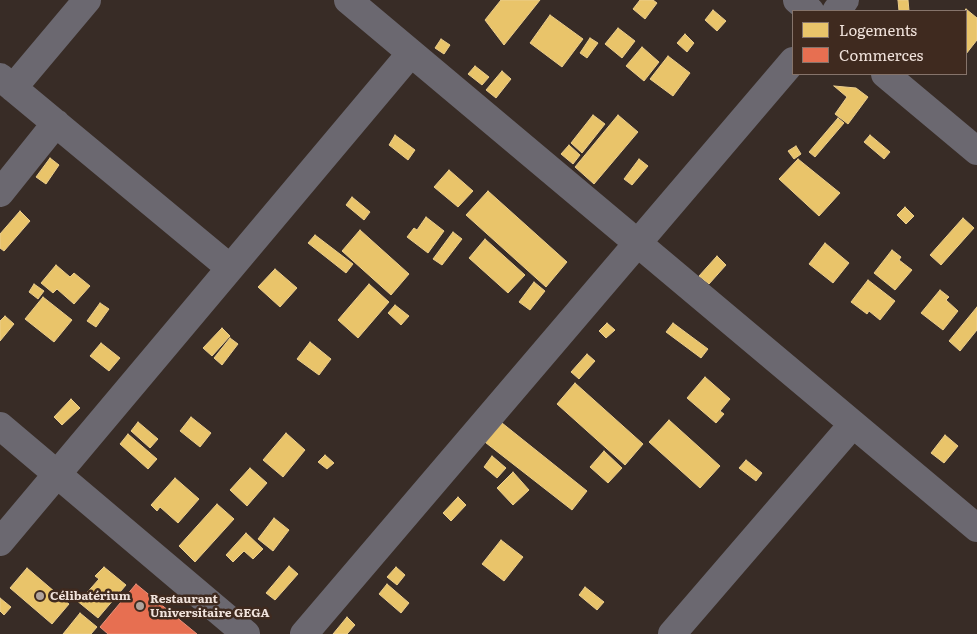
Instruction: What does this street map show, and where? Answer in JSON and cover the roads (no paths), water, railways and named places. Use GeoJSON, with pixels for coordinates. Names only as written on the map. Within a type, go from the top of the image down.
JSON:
{"type":"FeatureCollection","features":[{"type":"Feature","properties":{"kind":"street"},"geometry":{"type":"LineString","coordinates":[[87,0],[6,82],[230,268]]}},
{"type":"Feature","properties":{"kind":"street"},"geometry":{"type":"LineString","coordinates":[[348,0],[977,528]]}},
{"type":"Feature","properties":{"kind":"street"},"geometry":{"type":"LineString","coordinates":[[797,0],[809,10]]}},
{"type":"Feature","properties":{"kind":"street"},"geometry":{"type":"LineString","coordinates":[[837,10],[845,0]]}},
{"type":"Feature","properties":{"kind":"street"},"geometry":{"type":"LineString","coordinates":[[0,542],[411,53]]}},
{"type":"Feature","properties":{"kind":"street"},"geometry":{"type":"LineString","coordinates":[[304,634],[792,62]]}},
{"type":"Feature","properties":{"kind":"street"},"geometry":{"type":"LineString","coordinates":[[886,75],[977,151]]}},
{"type":"Feature","properties":{"kind":"street"},"geometry":{"type":"LineString","coordinates":[[0,193],[56,124]]}},
{"type":"Feature","properties":{"kind":"street"},"geometry":{"type":"LineString","coordinates":[[673,633],[854,424]]}},
{"type":"Feature","properties":{"kind":"street"},"geometry":{"type":"LineString","coordinates":[[0,426],[246,634]]}},
{"type":"Feature","properties":{"kind":"place","name":"Célibatérium"},"geometry":{"type":"Point","coordinates":[40,596]}},
{"type":"Feature","properties":{"kind":"place","name":"Restaurant Universitaire GEGA"},"geometry":{"type":"Point","coordinates":[140,606]}}]}
